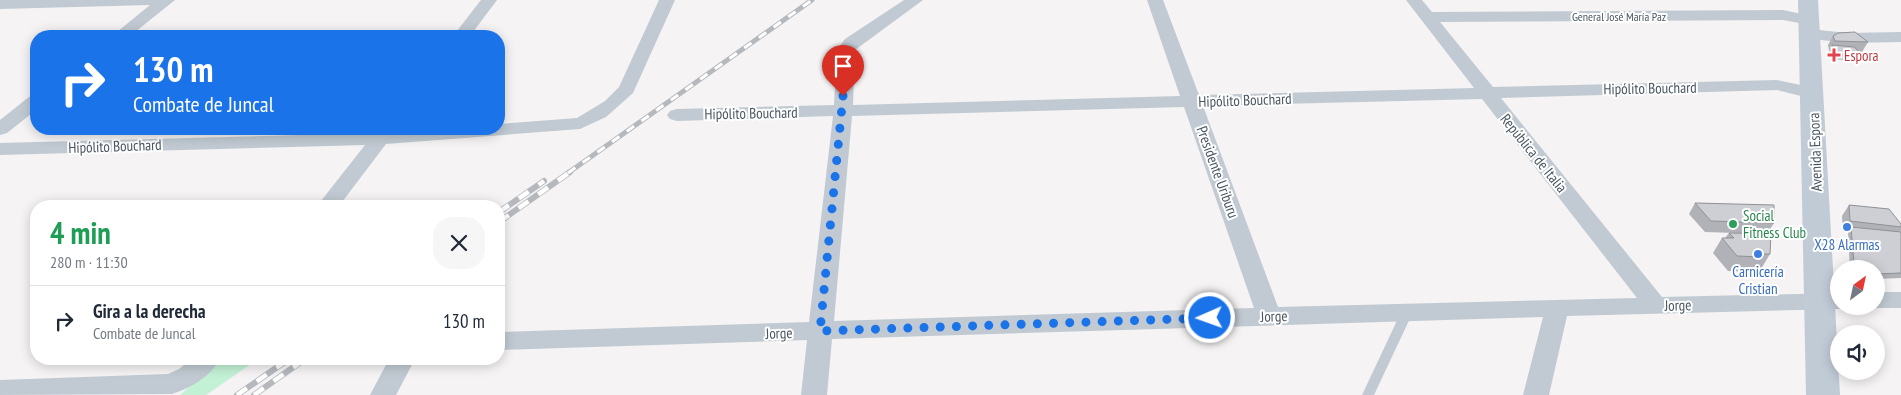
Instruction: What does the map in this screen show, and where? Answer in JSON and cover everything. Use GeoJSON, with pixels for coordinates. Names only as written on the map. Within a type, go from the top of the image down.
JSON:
{"type":"FeatureCollection","features":[{"type":"Feature","properties":{"kind":"main road","name":"Avenida Espora"},"geometry":{"type":"LineString","coordinates":[[1810,18],[1813,93],[1829,301],[1823,395]]}},
{"type":"Feature","properties":{"kind":"street"},"geometry":{"type":"LineString","coordinates":[[0,4],[163,0]]}},
{"type":"Feature","properties":{"kind":"street"},"geometry":{"type":"LineString","coordinates":[[128,30],[167,0]]}},
{"type":"Feature","properties":{"kind":"street"},"geometry":{"type":"LineString","coordinates":[[466,30],[489,0]]}},
{"type":"Feature","properties":{"kind":"street","name":"Hipólito Bouchard"},"geometry":{"type":"LineString","coordinates":[[505,127],[580,123],[588,120],[620,97],[627,89],[667,0]]}},
{"type":"Feature","properties":{"kind":"street"},"geometry":{"type":"LineString","coordinates":[[814,395],[843,112],[846,50],[848,46],[915,0]]}},
{"type":"Feature","properties":{"kind":"street","name":"Presidente Uriburu"},"geometry":{"type":"LineString","coordinates":[[1154,0],[1193,102],[1269,316]]}},
{"type":"Feature","properties":{"kind":"street","name":"República de Italia"},"geometry":{"type":"LineString","coordinates":[[1414,0],[1655,305]]}},
{"type":"Feature","properties":{"kind":"street"},"geometry":{"type":"LineString","coordinates":[[1606,0],[1624,16]]}},
{"type":"Feature","properties":{"kind":"street","name":"General José María Paz"},"geometry":{"type":"LineString","coordinates":[[1427,17],[1783,15],[1810,18]]}},
{"type":"Feature","properties":{"kind":"street"},"geometry":{"type":"LineString","coordinates":[[1810,18],[1847,38],[1901,37]]}},
{"type":"Feature","properties":{"kind":"street","name":"Hipólito Bouchard"},"geometry":{"type":"LineString","coordinates":[[677,115],[843,112],[1777,85],[1813,93]]}},
{"type":"Feature","properties":{"kind":"street"},"geometry":{"type":"LineString","coordinates":[[0,129],[30,106]]}},
{"type":"Feature","properties":{"kind":"street","name":"Hipólito Bouchard"},"geometry":{"type":"LineString","coordinates":[[0,149],[358,135]]}},
{"type":"Feature","properties":{"kind":"street"},"geometry":{"type":"LineString","coordinates":[[333,200],[383,135]]}},
{"type":"Feature","properties":{"kind":"street"},"geometry":{"type":"LineString","coordinates":[[1885,300],[1901,300]]}},
{"type":"Feature","properties":{"kind":"street","name":"Jorge"},"geometry":{"type":"LineString","coordinates":[[505,342],[1269,316],[1829,301]]}},
{"type":"Feature","properties":{"kind":"street"},"geometry":{"type":"LineString","coordinates":[[1536,395],[1557,308]]}},
{"type":"Feature","properties":{"kind":"street"},"geometry":{"type":"LineString","coordinates":[[0,390],[167,389],[188,376],[201,365]]}},
{"type":"Feature","properties":{"kind":"street"},"geometry":{"type":"LineString","coordinates":[[383,395],[399,365]]}},
{"type":"Feature","properties":{"kind":"lane"},"geometry":{"type":"LineString","coordinates":[[1368,395],[1407,312]]}},
{"type":"Feature","properties":{"kind":"green space"},"geometry":{"type":"Polygon","coordinates":[[[214,365],[249,365],[206,395],[180,395],[214,365]]]}},
{"type":"Feature","properties":{"kind":"building"},"geometry":{"type":"Polygon","coordinates":[[[1855,32],[1868,42],[1835,41],[1833,36],[1838,33],[1855,32]]]}},
{"type":"Feature","properties":{"kind":"building"},"geometry":{"type":"Polygon","coordinates":[[[1832,45],[1854,47],[1864,56],[1834,54],[1832,45]]]}},
{"type":"Feature","properties":{"kind":"building"},"geometry":{"type":"Polygon","coordinates":[[[1695,203],[1774,205],[1774,223],[1711,221],[1695,203]]]}},
{"type":"Feature","properties":{"kind":"building"},"geometry":{"type":"Polygon","coordinates":[[[1849,205],[1889,209],[1901,224],[1901,227],[1850,221],[1849,205]]]}},
{"type":"Feature","properties":{"kind":"building"},"geometry":{"type":"Polygon","coordinates":[[[1851,227],[1901,232],[1901,273],[1885,274],[1885,260],[1854,260],[1851,227]]]}},
{"type":"Feature","properties":{"kind":"building"},"geometry":{"type":"Polygon","coordinates":[[[1729,233],[1771,234],[1770,254],[1762,254],[1763,257],[1737,256],[1722,238],[1734,238],[1729,233]]]}},
{"type":"Feature","properties":{"kind":"railway"},"geometry":{"type":"LineString","coordinates":[[568,173],[812,0]]}},
{"type":"Feature","properties":{"kind":"railway"},"geometry":{"type":"LineString","coordinates":[[505,218],[570,172]]}},
{"type":"Feature","properties":{"kind":"railway"},"geometry":{"type":"LineString","coordinates":[[505,208],[544,181]]}},
{"type":"Feature","properties":{"kind":"railway"},"geometry":{"type":"LineString","coordinates":[[237,395],[280,365]]}},
{"type":"Feature","properties":{"kind":"railway"},"geometry":{"type":"LineString","coordinates":[[254,395],[296,365]]}},
{"type":"Feature","properties":{"kind":"place","name":"Espora"},"geometry":{"type":"Point","coordinates":[1834,55]}},
{"type":"Feature","properties":{"kind":"place","name":"Social Fitness Club"},"geometry":{"type":"Point","coordinates":[1733,224]}},
{"type":"Feature","properties":{"kind":"place","name":"X28 Alarmas"},"geometry":{"type":"Point","coordinates":[1847,227]}},
{"type":"Feature","properties":{"kind":"place","name":"Carnicería Cristian"},"geometry":{"type":"Point","coordinates":[1758,254]}},
{"type":"Feature","properties":{"kind":"route"},"geometry":{"type":"LineString","coordinates":[[843,96],[843,112],[820,331],[1210,318]]}}]}
